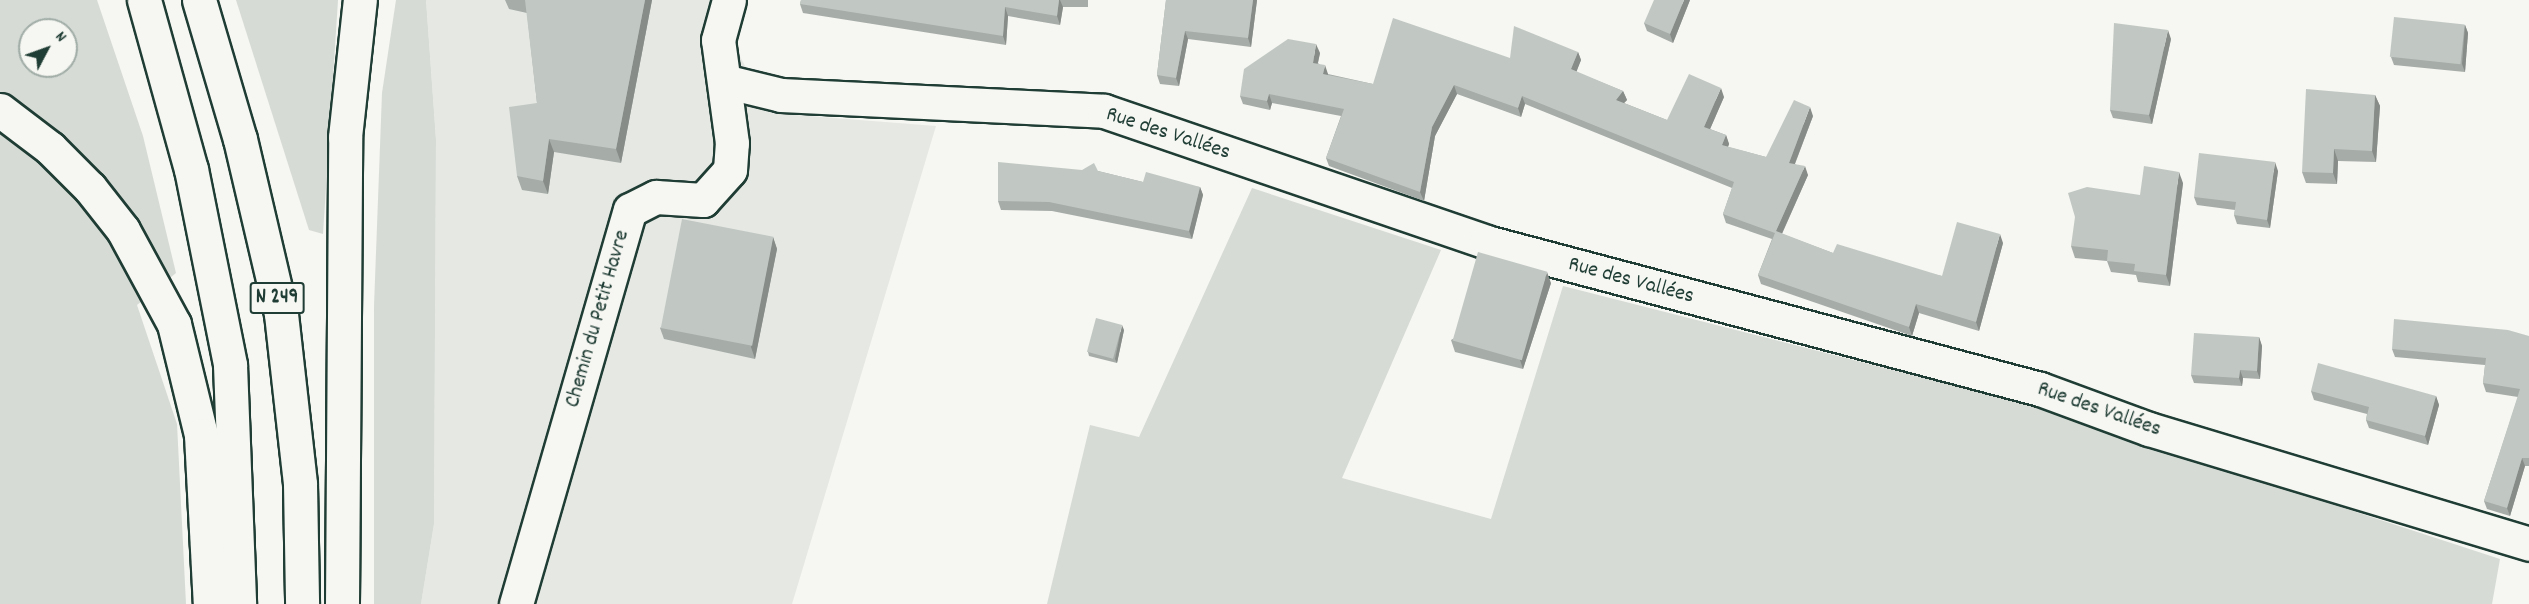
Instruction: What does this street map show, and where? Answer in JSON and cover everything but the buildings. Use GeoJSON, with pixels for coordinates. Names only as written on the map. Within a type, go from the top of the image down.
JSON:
{"type":"FeatureCollection","features":[{"type":"Feature","properties":{"kind":"main road","name":"N 249"},"geometry":{"type":"LineString","coordinates":[[144,0],[191,169],[230,365],[239,604]]}},
{"type":"Feature","properties":{"kind":"main road","name":"N 249"},"geometry":{"type":"LineString","coordinates":[[199,0],[240,139],[281,314],[300,484],[302,604]]}},
{"type":"Feature","properties":{"kind":"main road"},"geometry":{"type":"LineString","coordinates":[[342,604],[345,137],[360,0]]}},
{"type":"Feature","properties":{"kind":"main road","name":"Chemin du Petit Havre"},"geometry":{"type":"LineString","coordinates":[[516,604],[630,210],[656,197],[703,200],[718,189],[730,170],[732,143],[718,40],[729,0]]}},
{"type":"Feature","properties":{"kind":"main road","name":"Rue des Vallées"},"geometry":{"type":"LineString","coordinates":[[724,81],[781,95],[1104,111],[1486,242],[2040,389],[2149,429],[2529,544]]}},
{"type":"Feature","properties":{"kind":"main road"},"geometry":{"type":"LineString","coordinates":[[0,110],[50,148],[90,188],[123,230],[174,324],[201,435],[210,604]]}},
{"type":"Feature","properties":{"kind":"shaded area"},"geometry":{"type":"Polygon","coordinates":[[[0,0],[97,0],[143,136],[176,273],[137,305],[177,424],[186,604],[0,604],[0,0]]]}},
{"type":"Feature","properties":{"kind":"shaded area"},"geometry":{"type":"Polygon","coordinates":[[[236,0],[338,0],[323,234],[309,230],[236,0]]]}},
{"type":"Feature","properties":{"kind":"shaded area"},"geometry":{"type":"Polygon","coordinates":[[[396,0],[426,0],[436,140],[434,524],[421,604],[374,604],[374,306],[382,93],[396,0]]]}},
{"type":"Feature","properties":{"kind":"shaded area"},"geometry":{"type":"Polygon","coordinates":[[[426,0],[748,0],[734,45],[770,113],[936,126],[792,604],[421,604],[434,524],[436,140],[426,0]]]}},
{"type":"Feature","properties":{"kind":"shaded area"},"geometry":{"type":"Polygon","coordinates":[[[1252,188],[1441,250],[1342,478],[1491,519],[1563,286],[2022,403],[2500,559],[2492,604],[1047,604],[1090,425],[1139,437],[1252,188]]]}}]}
